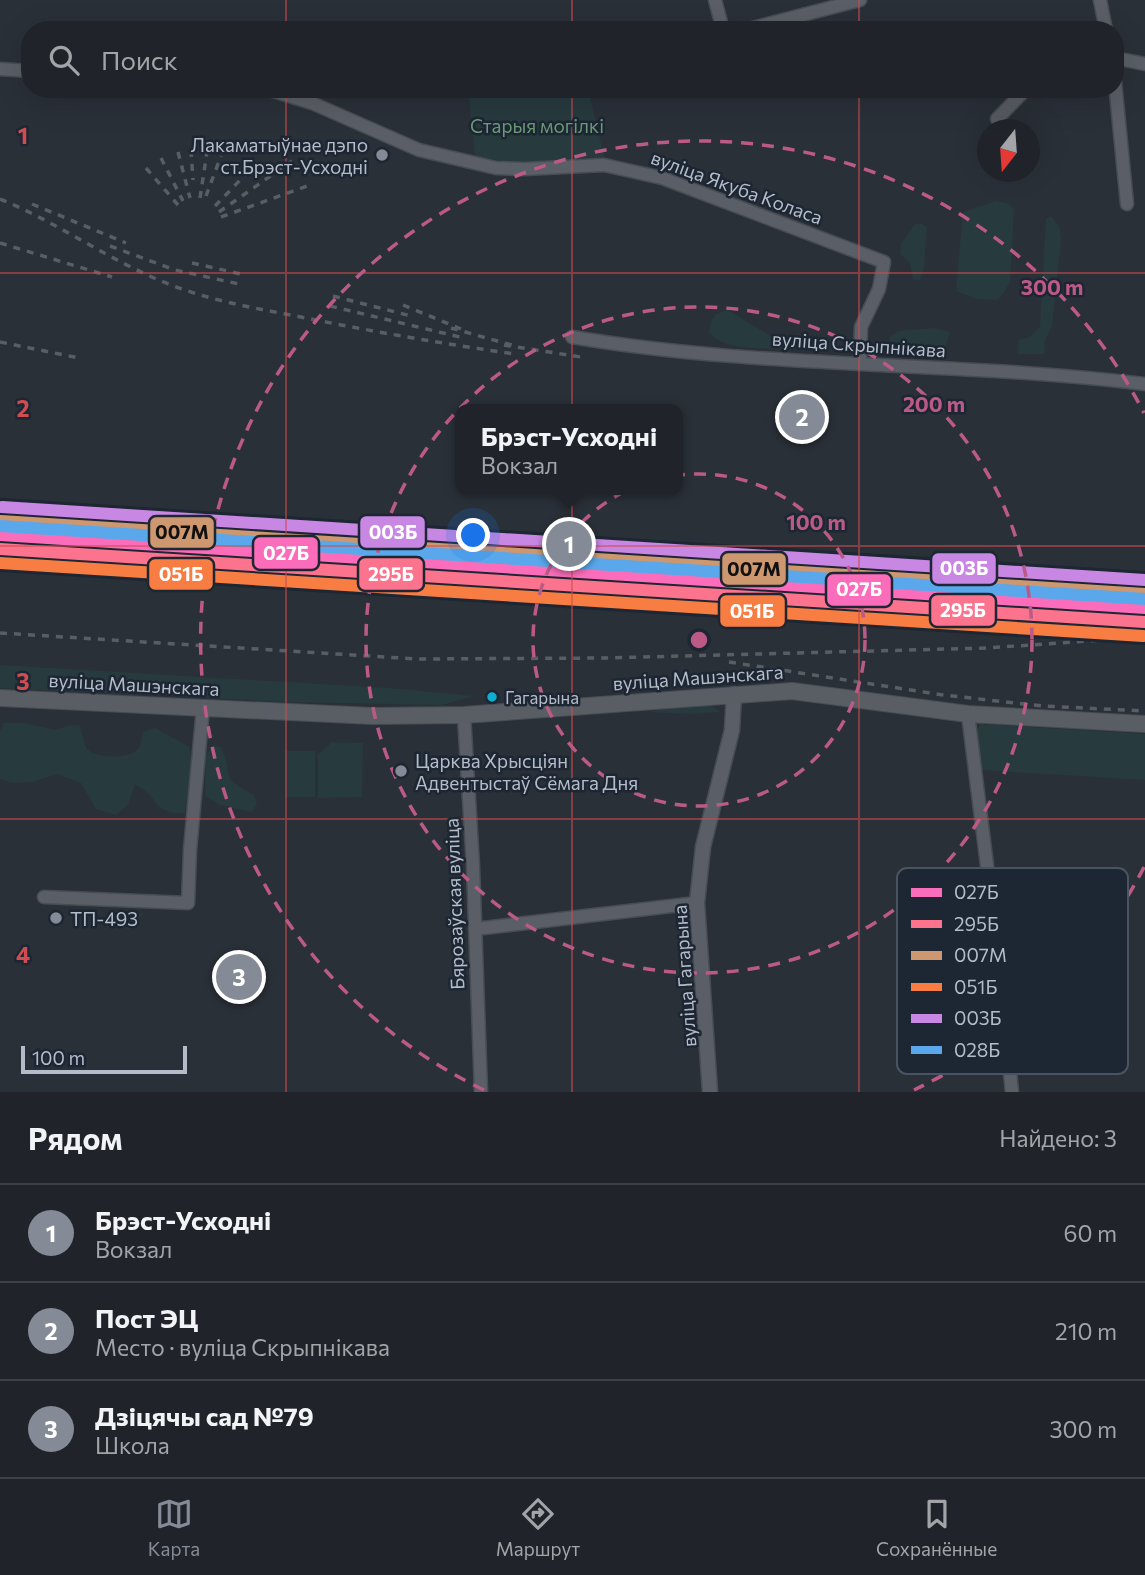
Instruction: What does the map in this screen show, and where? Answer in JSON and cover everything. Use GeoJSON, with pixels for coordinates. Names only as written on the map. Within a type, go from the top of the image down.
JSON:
{"type":"FeatureCollection","features":[{"type":"Feature","properties":{"kind":"main road","name":"вуліца Машэнскага"},"geometry":{"type":"LineString","coordinates":[[0,698],[339,716],[464,715],[734,694],[801,692],[968,714],[1145,724]]}},
{"type":"Feature","properties":{"kind":"street"},"geometry":{"type":"LineString","coordinates":[[715,0],[721,21]]}},
{"type":"Feature","properties":{"kind":"street"},"geometry":{"type":"LineString","coordinates":[[780,21],[860,0]]}},
{"type":"Feature","properties":{"kind":"street"},"geometry":{"type":"LineString","coordinates":[[1100,3],[1104,21]]}},
{"type":"Feature","properties":{"kind":"street"},"geometry":{"type":"LineString","coordinates":[[1124,60],[1145,64]]}},
{"type":"Feature","properties":{"kind":"street"},"geometry":{"type":"LineString","coordinates":[[0,69],[21,70]]}},
{"type":"Feature","properties":{"kind":"street","name":"вуліца Якуба Коласа"},"geometry":{"type":"LineString","coordinates":[[295,98],[419,150],[496,167],[525,169],[604,165],[649,174],[884,262],[879,289],[862,323],[860,364]]}},
{"type":"Feature","properties":{"kind":"street"},"geometry":{"type":"LineString","coordinates":[[998,119],[1018,98]]}},
{"type":"Feature","properties":{"kind":"street"},"geometry":{"type":"LineString","coordinates":[[1117,98],[1127,204]]}},
{"type":"Feature","properties":{"kind":"street","name":"вуліца Скрыпнікава"},"geometry":{"type":"LineString","coordinates":[[572,337],[688,352],[1053,375],[1145,384]]}},
{"type":"Feature","properties":{"kind":"street","name":"вуліца Гагарына"},"geometry":{"type":"LineString","coordinates":[[710,1092],[697,903],[704,847],[732,730],[734,694]]}},
{"type":"Feature","properties":{"kind":"street"},"geometry":{"type":"LineString","coordinates":[[44,897],[188,903],[203,708]]}},
{"type":"Feature","properties":{"kind":"street"},"geometry":{"type":"LineString","coordinates":[[968,714],[987,868]]}},
{"type":"Feature","properties":{"kind":"street","name":"Бярозаўская вуліца"},"geometry":{"type":"LineString","coordinates":[[464,715],[481,1092]]}},
{"type":"Feature","properties":{"kind":"street"},"geometry":{"type":"LineString","coordinates":[[475,929],[697,903]]}},
{"type":"Feature","properties":{"kind":"street"},"geometry":{"type":"LineString","coordinates":[[1010,1074],[1012,1092]]}},
{"type":"Feature","properties":{"kind":"green space","name":"Старыя могілкі"},"geometry":{"type":"Polygon","coordinates":[[[469,98],[590,98],[605,160],[508,162],[475,156],[469,98]]]}},
{"type":"Feature","properties":{"kind":"green space"},"geometry":{"type":"Polygon","coordinates":[[[996,201],[1010,204],[1014,210],[1010,283],[998,300],[976,299],[956,291],[963,212],[996,201]]]}},
{"type":"Feature","properties":{"kind":"green space"},"geometry":{"type":"Polygon","coordinates":[[[1051,216],[1059,226],[1061,238],[1052,326],[1045,340],[1044,354],[1018,354],[1019,340],[1029,337],[1040,327],[1046,219],[1051,216]]]}},
{"type":"Feature","properties":{"kind":"green space"},"geometry":{"type":"Polygon","coordinates":[[[921,223],[927,227],[924,267],[920,281],[913,279],[910,263],[900,254],[901,244],[915,224],[921,223]]]}},
{"type":"Feature","properties":{"kind":"green space"},"geometry":{"type":"Polygon","coordinates":[[[728,310],[791,349],[746,348],[724,343],[709,332],[716,315],[728,310]]]}},
{"type":"Feature","properties":{"kind":"green space"},"geometry":{"type":"Polygon","coordinates":[[[933,328],[950,332],[945,348],[924,351],[890,342],[889,337],[899,331],[933,328]]]}},
{"type":"Feature","properties":{"kind":"green space"},"geometry":{"type":"Polygon","coordinates":[[[0,665],[389,688],[473,696],[442,705],[290,702],[0,688],[0,665]]]}},
{"type":"Feature","properties":{"kind":"green space"},"geometry":{"type":"Polygon","coordinates":[[[708,704],[721,712],[649,712],[678,706],[708,704]]]}},
{"type":"Feature","properties":{"kind":"green space"},"geometry":{"type":"Polygon","coordinates":[[[4,723],[25,723],[55,730],[79,725],[89,751],[113,756],[134,752],[140,747],[143,732],[155,728],[190,747],[192,770],[185,813],[174,813],[160,808],[143,789],[135,785],[128,805],[116,815],[96,809],[81,783],[57,774],[32,782],[12,783],[0,779],[0,732],[4,723]]]}},
{"type":"Feature","properties":{"kind":"green space"},"geometry":{"type":"Polygon","coordinates":[[[980,724],[1145,734],[1145,780],[981,770],[975,735],[980,724]]]}},
{"type":"Feature","properties":{"kind":"green space"},"geometry":{"type":"Polygon","coordinates":[[[332,742],[363,743],[362,797],[318,798],[318,755],[332,742]]]}},
{"type":"Feature","properties":{"kind":"green space"},"geometry":{"type":"Polygon","coordinates":[[[212,746],[221,747],[229,776],[235,784],[254,795],[257,804],[252,812],[220,805],[205,796],[206,756],[212,746]]]}},
{"type":"Feature","properties":{"kind":"green space"},"geometry":{"type":"Polygon","coordinates":[[[285,751],[315,751],[315,797],[285,797],[285,751]]]}},
{"type":"Feature","properties":{"kind":"green space"},"geometry":{"type":"Polygon","coordinates":[[[120,912],[143,913],[132,929],[121,928],[120,912]]]}},
{"type":"Feature","properties":{"kind":"railway"},"geometry":{"type":"LineString","coordinates":[[191,150],[193,180]]}},
{"type":"Feature","properties":{"kind":"railway"},"geometry":{"type":"LineString","coordinates":[[178,152],[190,198]]}},
{"type":"Feature","properties":{"kind":"railway"},"geometry":{"type":"LineString","coordinates":[[200,198],[207,152]]}},
{"type":"Feature","properties":{"kind":"railway"},"geometry":{"type":"LineString","coordinates":[[206,196],[221,156]]}},
{"type":"Feature","properties":{"kind":"railway"},"geometry":{"type":"LineString","coordinates":[[161,158],[183,201]]}},
{"type":"Feature","properties":{"kind":"railway"},"geometry":{"type":"LineString","coordinates":[[219,212],[292,161]]}},
{"type":"Feature","properties":{"kind":"railway"},"geometry":{"type":"LineString","coordinates":[[146,168],[178,205]]}},
{"type":"Feature","properties":{"kind":"railway"},"geometry":{"type":"LineString","coordinates":[[215,206],[245,175]]}},
{"type":"Feature","properties":{"kind":"railway"},"geometry":{"type":"LineString","coordinates":[[221,217],[310,185]]}},
{"type":"Feature","properties":{"kind":"railway"},"geometry":{"type":"LineString","coordinates":[[0,199],[149,276],[204,296],[358,328],[515,354]]}},
{"type":"Feature","properties":{"kind":"railway"},"geometry":{"type":"LineString","coordinates":[[32,204],[126,243]]}},
{"type":"Feature","properties":{"kind":"railway"},"geometry":{"type":"LineString","coordinates":[[0,243],[112,277]]}},
{"type":"Feature","properties":{"kind":"railway"},"geometry":{"type":"LineString","coordinates":[[110,246],[175,270],[239,284]]}},
{"type":"Feature","properties":{"kind":"railway"},"geometry":{"type":"LineString","coordinates":[[192,263],[241,274]]}},
{"type":"Feature","properties":{"kind":"railway"},"geometry":{"type":"LineString","coordinates":[[333,296],[411,316]]}},
{"type":"Feature","properties":{"kind":"railway"},"geometry":{"type":"LineString","coordinates":[[403,305],[461,329]]}},
{"type":"Feature","properties":{"kind":"railway"},"geometry":{"type":"LineString","coordinates":[[330,306],[460,337]]}},
{"type":"Feature","properties":{"kind":"railway"},"geometry":{"type":"LineString","coordinates":[[451,328],[515,346]]}},
{"type":"Feature","properties":{"kind":"railway"},"geometry":{"type":"LineString","coordinates":[[0,342],[79,358]]}},
{"type":"Feature","properties":{"kind":"railway"},"geometry":{"type":"LineString","coordinates":[[504,345],[581,357]]}},
{"type":"Feature","properties":{"kind":"railway"},"geometry":{"type":"LineString","coordinates":[[0,517],[788,569],[886,582]]}},
{"type":"Feature","properties":{"kind":"railway"},"geometry":{"type":"LineString","coordinates":[[875,574],[1145,591]]}},
{"type":"Feature","properties":{"kind":"railway"},"geometry":{"type":"LineString","coordinates":[[0,633],[417,659],[605,658],[987,648],[1145,637]]}},
{"type":"Feature","properties":{"kind":"railway"},"geometry":{"type":"LineString","coordinates":[[729,662],[943,695],[1043,706],[1145,711]]}},
{"type":"Feature","properties":{"kind":"transit line","name":"003Б"},"geometry":{"type":"LineString","coordinates":[[2,507],[1145,580]]}},
{"type":"Feature","properties":{"kind":"transit line","name":"007М"},"geometry":{"type":"LineString","coordinates":[[1,521],[1145,594]]}},
{"type":"Feature","properties":{"kind":"transit line","name":"028Б"},"geometry":{"type":"LineString","coordinates":[[0,526],[1145,599]]}},
{"type":"Feature","properties":{"kind":"transit line","name":"027Б"},"geometry":{"type":"LineString","coordinates":[[0,535],[1145,608]]}},
{"type":"Feature","properties":{"kind":"transit line","name":"295Б"},"geometry":{"type":"LineString","coordinates":[[0,549],[1144,622]]}},
{"type":"Feature","properties":{"kind":"transit line","name":"051Б"},"geometry":{"type":"LineString","coordinates":[[0,563],[1143,636]]}},
{"type":"Feature","properties":{"kind":"place","name":"Лакаматыўнае дэпо ст.Брэст-Усходні"},"geometry":{"type":"Point","coordinates":[382,155]}},
{"type":"Feature","properties":{"kind":"place","name":"Пост ЭЦ"},"geometry":{"type":"Point","coordinates":[802,417]}},
{"type":"Feature","properties":{"kind":"place","name":"Брэст-Усходні"},"geometry":{"type":"Point","coordinates":[569,544]}},
{"type":"Feature","properties":{"kind":"place","name":"Гагарына"},"geometry":{"type":"Point","coordinates":[492,697]}},
{"type":"Feature","properties":{"kind":"place","name":"Царква Хрысціян Адвентыстаў Сёмага Дня"},"geometry":{"type":"Point","coordinates":[401,771]}},
{"type":"Feature","properties":{"kind":"place","name":"ТП-493"},"geometry":{"type":"Point","coordinates":[56,918]}},
{"type":"Feature","properties":{"kind":"place","name":"Дзіцячы сад №79"},"geometry":{"type":"Point","coordinates":[239,977]}}]}
